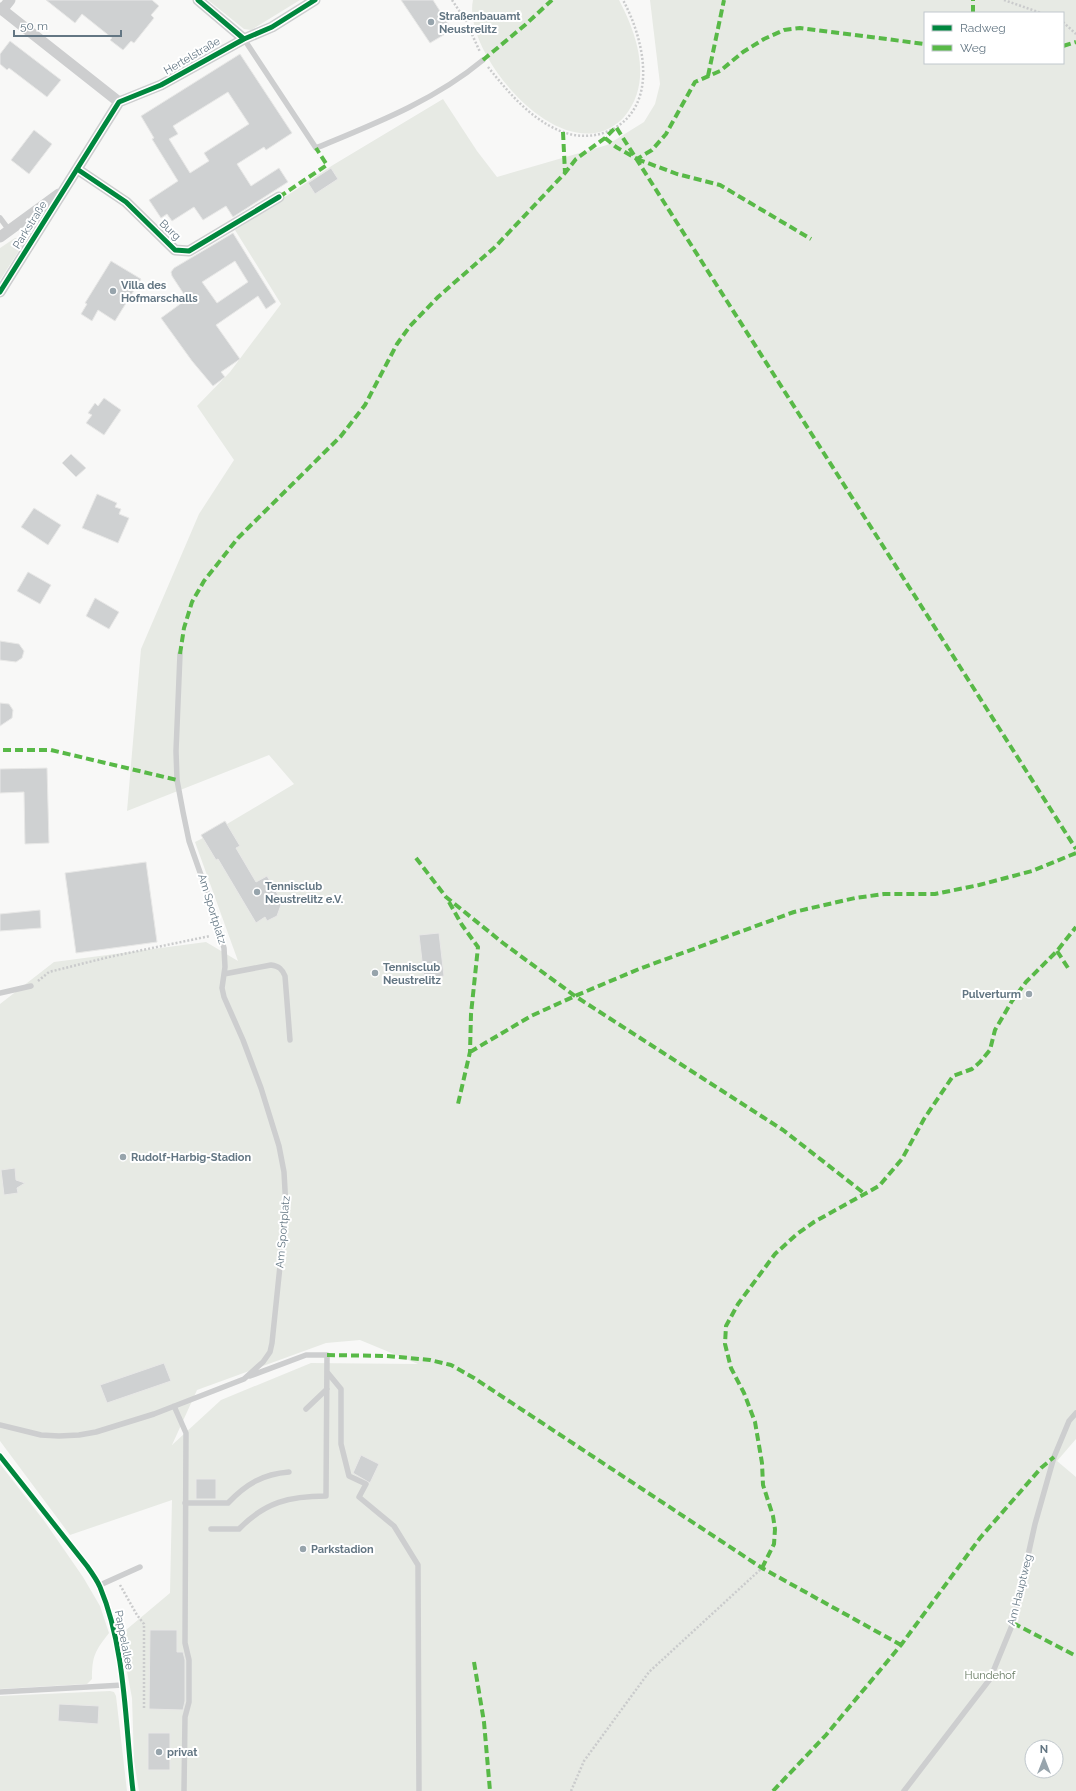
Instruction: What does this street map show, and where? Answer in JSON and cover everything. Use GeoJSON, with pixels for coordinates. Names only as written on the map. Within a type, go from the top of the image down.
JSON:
{"type":"FeatureCollection","features":[{"type":"Feature","properties":{"kind":"street"},"geometry":{"type":"LineString","coordinates":[[10,0],[1,9],[119,102]]}},
{"type":"Feature","properties":{"kind":"street"},"geometry":{"type":"LineString","coordinates":[[198,0],[244,38]]}},
{"type":"Feature","properties":{"kind":"street","name":"Hertelstraße"},"geometry":{"type":"LineString","coordinates":[[119,102],[161,86],[244,38],[272,27],[315,0]]}},
{"type":"Feature","properties":{"kind":"street","name":"Parkstraße"},"geometry":{"type":"LineString","coordinates":[[0,292],[119,102]]}},
{"type":"Feature","properties":{"kind":"street","name":"Burg"},"geometry":{"type":"LineString","coordinates":[[77,169],[126,202],[175,250],[189,251],[279,196]]}},
{"type":"Feature","properties":{"kind":"street"},"geometry":{"type":"LineString","coordinates":[[0,238],[64,190]]}},
{"type":"Feature","properties":{"kind":"lane"},"geometry":{"type":"LineString","coordinates":[[244,38],[316,148],[407,109],[438,92],[483,60]]}},
{"type":"Feature","properties":{"kind":"lane"},"geometry":{"type":"LineString","coordinates":[[0,218],[9,230]]}},
{"type":"Feature","properties":{"kind":"lane","name":"Am Sportplatz"},"geometry":{"type":"LineString","coordinates":[[0,1425],[40,1435],[79,1435],[96,1432],[174,1406],[244,1379],[263,1362],[270,1352],[286,1208],[286,1189],[279,1146],[271,1118],[243,1040],[224,997],[222,988],[224,974],[224,948],[221,934],[189,841],[183,812],[177,780],[176,751],[180,654]]}},
{"type":"Feature","properties":{"kind":"lane"},"geometry":{"type":"LineString","coordinates":[[224,974],[271,965],[278,966],[285,976],[290,1040]]}},
{"type":"Feature","properties":{"kind":"lane"},"geometry":{"type":"LineString","coordinates":[[0,993],[31,986]]}},
{"type":"Feature","properties":{"kind":"lane"},"geometry":{"type":"LineString","coordinates":[[211,1529],[239,1529],[250,1518],[276,1503],[295,1497],[326,1496],[327,1355],[306,1355],[244,1379]]}},
{"type":"Feature","properties":{"kind":"lane"},"geometry":{"type":"LineString","coordinates":[[327,1372],[342,1389],[341,1444],[349,1476],[366,1484],[359,1497],[394,1526],[418,1565],[419,1791]]}},
{"type":"Feature","properties":{"kind":"lane"},"geometry":{"type":"LineString","coordinates":[[306,1409],[327,1389]]}},
{"type":"Feature","properties":{"kind":"lane"},"geometry":{"type":"LineString","coordinates":[[174,1406],[186,1433],[185,1643],[189,1660],[189,1702],[185,1717],[184,1791]]}},
{"type":"Feature","properties":{"kind":"lane","name":"Am Hauptweg"},"geometry":{"type":"LineString","coordinates":[[904,1791],[990,1679],[1013,1623],[1035,1524],[1054,1457],[1069,1421],[1076,1413]]}},
{"type":"Feature","properties":{"kind":"lane","name":"Pappelallee"},"geometry":{"type":"LineString","coordinates":[[0,1456],[88,1566],[100,1585],[114,1630],[123,1685],[133,1791]]}},
{"type":"Feature","properties":{"kind":"lane"},"geometry":{"type":"LineString","coordinates":[[185,1502],[228,1502],[243,1487],[274,1473],[289,1472]]}},
{"type":"Feature","properties":{"kind":"lane"},"geometry":{"type":"LineString","coordinates":[[100,1585],[140,1567]]}},
{"type":"Feature","properties":{"kind":"lane"},"geometry":{"type":"LineString","coordinates":[[0,1692],[123,1685]]}},
{"type":"Feature","properties":{"kind":"path"},"geometry":{"type":"LineString","coordinates":[[452,0],[466,21],[483,60],[512,96],[538,119],[563,132],[578,135],[596,135],[606,132],[625,120],[636,106],[642,86],[642,56],[638,37],[630,14],[623,0]]}},
{"type":"Feature","properties":{"kind":"path"},"geometry":{"type":"LineString","coordinates":[[1004,0],[1038,12]]}},
{"type":"Feature","properties":{"kind":"path"},"geometry":{"type":"LineString","coordinates":[[1064,23],[1076,34]]}},
{"type":"Feature","properties":{"kind":"path"},"geometry":{"type":"LineString","coordinates":[[31,986],[49,972],[109,957],[221,934]]}},
{"type":"Feature","properties":{"kind":"path"},"geometry":{"type":"LineString","coordinates":[[571,1791],[584,1761],[649,1672],[762,1568]]}},
{"type":"Feature","properties":{"kind":"path"},"geometry":{"type":"LineString","coordinates":[[116,1578],[137,1616],[144,1624],[144,1710]]}},
{"type":"Feature","properties":{"kind":"green space"},"geometry":{"type":"Polygon","coordinates":[[[208,0],[300,0],[251,30],[244,29],[208,0]]]}},
{"type":"Feature","properties":{"kind":"green space"},"geometry":{"type":"Polygon","coordinates":[[[473,0],[619,0],[632,29],[640,59],[638,89],[633,104],[624,117],[607,130],[595,133],[579,133],[563,129],[547,121],[532,110],[507,85],[496,71],[481,45],[472,15],[473,0]]]}},
{"type":"Feature","properties":{"kind":"green space","name":"Hundehof"},"geometry":{"type":"Polygon","coordinates":[[[650,0],[1076,0],[1076,1439],[1057,1461],[1076,1477],[1076,1791],[139,1791],[134,1761],[132,1698],[120,1635],[170,1593],[172,1500],[70,1535],[0,1441],[0,1004],[54,962],[206,942],[238,961],[195,842],[203,838],[201,835],[225,821],[227,824],[294,784],[269,755],[127,811],[141,649],[199,514],[234,460],[197,406],[230,372],[281,304],[235,230],[333,165],[443,99],[477,151],[497,177],[607,145],[644,122],[655,104],[660,84],[650,0]],[[360,1340],[326,1343],[197,1390],[172,1445],[221,1400],[311,1363],[418,1364],[360,1340]]]}},
{"type":"Feature","properties":{"kind":"green space"},"geometry":{"type":"Polygon","coordinates":[[[15,238],[21,239],[22,246],[0,280],[0,248],[15,238]]]}},
{"type":"Feature","properties":{"kind":"green space"},"geometry":{"type":"Polygon","coordinates":[[[0,1464],[45,1522],[83,1577],[100,1606],[109,1633],[95,1654],[92,1679],[87,1684],[0,1689],[0,1464]]]}},
{"type":"Feature","properties":{"kind":"green space"},"geometry":{"type":"Polygon","coordinates":[[[114,1692],[116,1696],[127,1791],[0,1791],[0,1696],[114,1692]]]}},
{"type":"Feature","properties":{"kind":"building"},"geometry":{"type":"Polygon","coordinates":[[[46,0],[152,0],[159,6],[151,15],[154,18],[134,43],[131,41],[123,50],[110,40],[112,38],[82,14],[75,23],[46,0]]]}},
{"type":"Feature","properties":{"kind":"building","name":"Straßenbauamt Neustrelitz"},"geometry":{"type":"Polygon","coordinates":[[[401,0],[433,0],[452,30],[430,43],[401,0]]]}},
{"type":"Feature","properties":{"kind":"building"},"geometry":{"type":"Polygon","coordinates":[[[10,41],[61,80],[47,97],[9,68],[7,70],[0,64],[0,54],[10,41]]]}},
{"type":"Feature","properties":{"kind":"building"},"geometry":{"type":"Polygon","coordinates":[[[240,54],[292,133],[266,150],[264,147],[237,164],[251,186],[279,168],[288,182],[233,217],[226,206],[203,220],[194,207],[172,221],[167,214],[161,218],[149,200],[178,181],[152,139],[154,138],[141,116],[240,54]],[[228,92],[173,126],[178,134],[169,139],[190,173],[209,161],[204,153],[249,124],[228,92]]]}},
{"type":"Feature","properties":{"kind":"building"},"geometry":{"type":"Polygon","coordinates":[[[34,130],[52,144],[29,174],[11,160],[34,130]]]}},
{"type":"Feature","properties":{"kind":"building"},"geometry":{"type":"Polygon","coordinates":[[[331,168],[338,179],[315,194],[308,183],[331,168]]]}},
{"type":"Feature","properties":{"kind":"building"},"geometry":{"type":"Polygon","coordinates":[[[233,233],[276,302],[266,309],[258,296],[216,325],[240,359],[221,372],[225,377],[213,386],[192,361],[161,318],[187,299],[172,276],[171,272],[174,268],[233,233]],[[235,261],[202,282],[217,303],[248,282],[235,261]]]}},
{"type":"Feature","properties":{"kind":"building","name":"Villa des Hofmarschalls"},"geometry":{"type":"Polygon","coordinates":[[[111,261],[141,279],[115,321],[98,310],[92,321],[81,314],[87,304],[85,303],[111,261]]]}},
{"type":"Feature","properties":{"kind":"building"},"geometry":{"type":"Polygon","coordinates":[[[104,398],[121,410],[104,435],[86,423],[92,415],[88,413],[95,403],[98,406],[104,398]]]}},
{"type":"Feature","properties":{"kind":"building"},"geometry":{"type":"Polygon","coordinates":[[[71,454],[86,468],[76,477],[62,463],[71,454]]]}},
{"type":"Feature","properties":{"kind":"building"},"geometry":{"type":"Polygon","coordinates":[[[97,494],[117,503],[115,507],[121,509],[119,514],[129,518],[118,543],[82,528],[97,494]]]}},
{"type":"Feature","properties":{"kind":"building"},"geometry":{"type":"Polygon","coordinates":[[[34,508],[61,525],[48,545],[21,527],[34,508]]]}},
{"type":"Feature","properties":{"kind":"building"},"geometry":{"type":"Polygon","coordinates":[[[28,572],[51,585],[40,604],[17,591],[28,572]]]}},
{"type":"Feature","properties":{"kind":"building"},"geometry":{"type":"Polygon","coordinates":[[[95,598],[119,612],[109,629],[86,616],[95,598]]]}},
{"type":"Feature","properties":{"kind":"building"},"geometry":{"type":"Polygon","coordinates":[[[0,641],[19,644],[24,651],[22,658],[16,662],[0,660],[0,641]]]}},
{"type":"Feature","properties":{"kind":"building"},"geometry":{"type":"Polygon","coordinates":[[[0,703],[9,704],[13,710],[12,718],[0,726],[0,703]]]}},
{"type":"Feature","properties":{"kind":"building"},"geometry":{"type":"Polygon","coordinates":[[[47,768],[49,843],[25,844],[24,792],[0,793],[0,769],[47,768]]]}},
{"type":"Feature","properties":{"kind":"building","name":"Tennisclub Neustrelitz e.V."},"geometry":{"type":"Polygon","coordinates":[[[225,821],[240,846],[236,848],[256,882],[267,876],[282,902],[277,916],[267,921],[265,917],[256,923],[218,859],[216,860],[201,835],[225,821]]]}},
{"type":"Feature","properties":{"kind":"building"},"geometry":{"type":"Polygon","coordinates":[[[146,862],[157,942],[76,953],[65,873],[146,862]]]}},
{"type":"Feature","properties":{"kind":"building"},"geometry":{"type":"Polygon","coordinates":[[[40,910],[41,928],[0,931],[0,914],[40,910]]]}},
{"type":"Feature","properties":{"kind":"building"},"geometry":{"type":"Polygon","coordinates":[[[439,933],[444,976],[424,978],[419,935],[439,933]]]}},
{"type":"Feature","properties":{"kind":"building"},"geometry":{"type":"Polygon","coordinates":[[[15,1168],[16,1180],[25,1183],[17,1188],[18,1193],[4,1195],[1,1170],[15,1168]]]}},
{"type":"Feature","properties":{"kind":"building"},"geometry":{"type":"Polygon","coordinates":[[[164,1363],[171,1381],[107,1403],[100,1385],[164,1363]]]}},
{"type":"Feature","properties":{"kind":"building"},"geometry":{"type":"Polygon","coordinates":[[[361,1455],[379,1464],[370,1483],[353,1473],[361,1455]]]}},
{"type":"Feature","properties":{"kind":"building"},"geometry":{"type":"Polygon","coordinates":[[[196,1479],[216,1479],[216,1499],[196,1499],[196,1479]]]}},
{"type":"Feature","properties":{"kind":"building"},"geometry":{"type":"Polygon","coordinates":[[[150,1630],[177,1630],[177,1652],[183,1652],[185,1660],[185,1701],[183,1710],[149,1709],[150,1630]]]}},
{"type":"Feature","properties":{"kind":"building"},"geometry":{"type":"Polygon","coordinates":[[[59,1704],[99,1706],[98,1724],[58,1721],[59,1704]]]}},
{"type":"Feature","properties":{"kind":"building","name":"privat"},"geometry":{"type":"Polygon","coordinates":[[[148,1733],[170,1733],[170,1770],[148,1770],[148,1733]]]}},
{"type":"Feature","properties":{"kind":"marked path"},"geometry":{"type":"LineString","coordinates":[[483,60],[552,0]]}},
{"type":"Feature","properties":{"kind":"marked path"},"geometry":{"type":"LineString","coordinates":[[708,76],[724,0]]}},
{"type":"Feature","properties":{"kind":"marked path"},"geometry":{"type":"LineString","coordinates":[[973,0],[973,12]]}},
{"type":"Feature","properties":{"kind":"marked path"},"geometry":{"type":"LineString","coordinates":[[605,138],[616,147],[637,159],[652,150],[666,134],[695,82],[720,71],[743,52],[764,39],[784,30],[800,28],[924,44]]}},
{"type":"Feature","properties":{"kind":"marked path"},"geometry":{"type":"LineString","coordinates":[[1064,46],[1076,42]]}},
{"type":"Feature","properties":{"kind":"marked path"},"geometry":{"type":"LineString","coordinates":[[180,654],[184,628],[192,602],[204,581],[238,538],[341,436],[365,405],[397,344],[410,326],[438,297],[495,247],[565,173],[576,159],[605,138],[616,127],[1076,849]]}},
{"type":"Feature","properties":{"kind":"marked path"},"geometry":{"type":"LineString","coordinates":[[563,132],[565,173]]}},
{"type":"Feature","properties":{"kind":"marked path"},"geometry":{"type":"LineString","coordinates":[[279,197],[327,165],[316,148]]}},
{"type":"Feature","properties":{"kind":"marked path"},"geometry":{"type":"LineString","coordinates":[[637,159],[677,174],[720,185],[811,239]]}},
{"type":"Feature","properties":{"kind":"marked path"},"geometry":{"type":"LineString","coordinates":[[3,750],[51,750],[177,780]]}},
{"type":"Feature","properties":{"kind":"marked path"},"geometry":{"type":"LineString","coordinates":[[470,1052],[531,1016],[575,996],[639,969],[794,912],[855,898],[884,894],[935,894],[979,885],[1032,871],[1076,853]]}},
{"type":"Feature","properties":{"kind":"marked path"},"geometry":{"type":"LineString","coordinates":[[416,858],[446,897],[503,943],[575,996],[783,1130],[865,1194]]}},
{"type":"Feature","properties":{"kind":"marked path"},"geometry":{"type":"LineString","coordinates":[[449,902],[462,925],[478,947],[471,1014],[470,1052],[458,1104]]}},
{"type":"Feature","properties":{"kind":"marked path"},"geometry":{"type":"LineString","coordinates":[[762,1568],[774,1544],[775,1529],[773,1516],[763,1485],[762,1463],[755,1422],[744,1393],[731,1368],[725,1344],[726,1326],[738,1304],[775,1254],[797,1234],[814,1222],[879,1186],[902,1159],[924,1119],[953,1076],[972,1069],[990,1050],[995,1030],[1012,1001],[1026,982],[1057,951],[1076,927]]}},
{"type":"Feature","properties":{"kind":"marked path"},"geometry":{"type":"LineString","coordinates":[[1057,951],[1070,971]]}},
{"type":"Feature","properties":{"kind":"marked path"},"geometry":{"type":"LineString","coordinates":[[327,1355],[387,1356],[430,1360],[451,1365],[474,1378],[762,1568],[901,1645]]}},
{"type":"Feature","properties":{"kind":"marked path"},"geometry":{"type":"LineString","coordinates":[[773,1791],[826,1735],[901,1645],[980,1538],[1041,1468],[1054,1457]]}},
{"type":"Feature","properties":{"kind":"marked path"},"geometry":{"type":"LineString","coordinates":[[1013,1623],[1076,1656]]}},
{"type":"Feature","properties":{"kind":"marked path"},"geometry":{"type":"LineString","coordinates":[[474,1662],[484,1722],[490,1791]]}},
{"type":"Feature","properties":{"kind":"cycle path"},"geometry":{"type":"LineString","coordinates":[[198,0],[244,39]]}},
{"type":"Feature","properties":{"kind":"cycle path"},"geometry":{"type":"LineString","coordinates":[[0,292],[119,102],[161,85],[244,39],[272,27],[315,0]]}},
{"type":"Feature","properties":{"kind":"cycle path"},"geometry":{"type":"LineString","coordinates":[[77,169],[126,202],[175,250],[189,251],[279,197]]}},
{"type":"Feature","properties":{"kind":"cycle path"},"geometry":{"type":"LineString","coordinates":[[0,1456],[87,1566],[100,1587],[109,1611],[120,1661],[133,1791]]}},
{"type":"Feature","properties":{"kind":"place","name":"Straßenbauamt Neustrelitz"},"geometry":{"type":"Point","coordinates":[431,22]}},
{"type":"Feature","properties":{"kind":"place","name":"Villa des Hofmarschalls"},"geometry":{"type":"Point","coordinates":[113,291]}},
{"type":"Feature","properties":{"kind":"place","name":"Tennisclub Neustrelitz e.V."},"geometry":{"type":"Point","coordinates":[257,892]}},
{"type":"Feature","properties":{"kind":"place","name":"Tennisclub Neustrelitz"},"geometry":{"type":"Point","coordinates":[375,973]}},
{"type":"Feature","properties":{"kind":"place","name":"Pulverturm"},"geometry":{"type":"Point","coordinates":[1029,994]}},
{"type":"Feature","properties":{"kind":"place","name":"Rudolf-Harbig-Stadion"},"geometry":{"type":"Point","coordinates":[123,1157]}},
{"type":"Feature","properties":{"kind":"place","name":"Parkstadion"},"geometry":{"type":"Point","coordinates":[303,1549]}},
{"type":"Feature","properties":{"kind":"place","name":"privat"},"geometry":{"type":"Point","coordinates":[159,1752]}}]}
